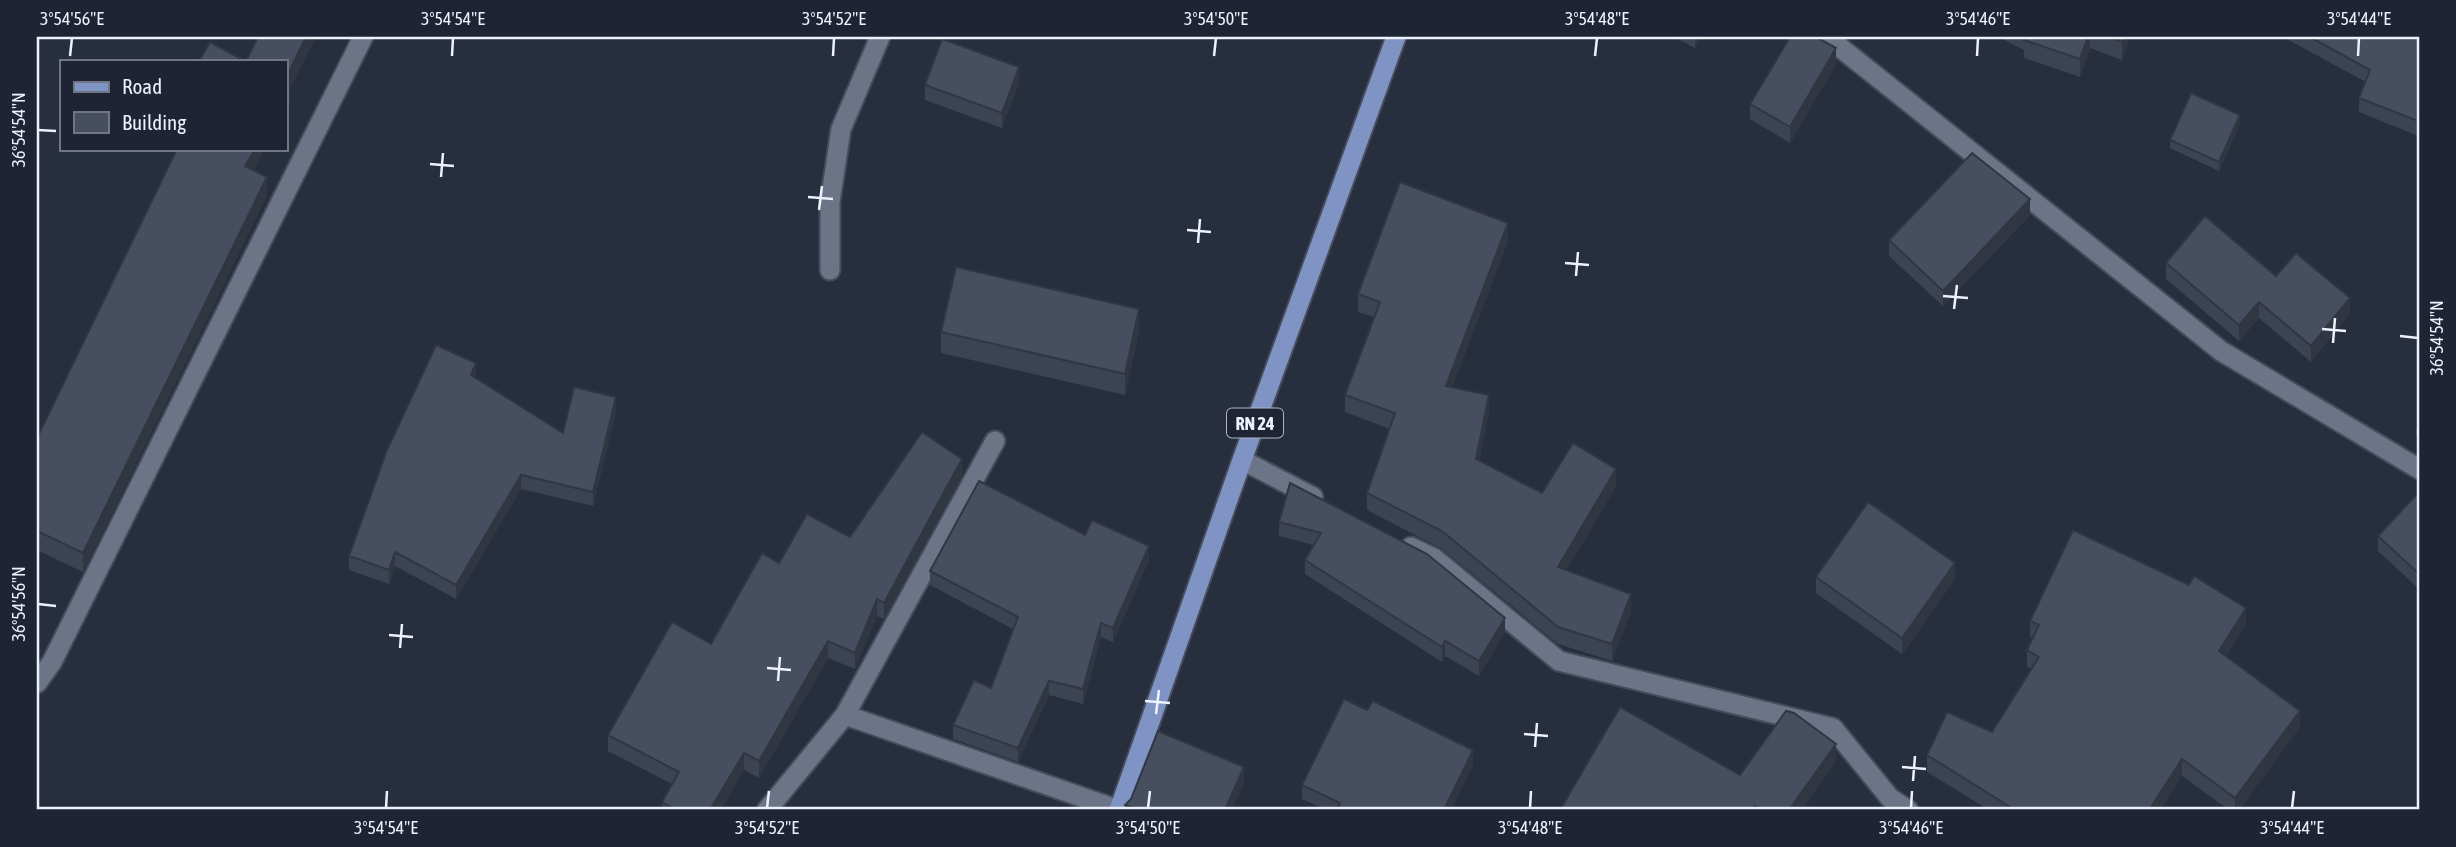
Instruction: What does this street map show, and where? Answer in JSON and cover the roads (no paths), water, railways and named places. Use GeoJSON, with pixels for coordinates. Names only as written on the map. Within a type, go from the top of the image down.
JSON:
{"type":"FeatureCollection","features":[{"type":"Feature","properties":{"kind":"main road","name":"RN 24"},"geometry":{"type":"LineString","coordinates":[[1119,810],[1242,460],[1396,37]]}},
{"type":"Feature","properties":{"kind":"street"},"geometry":{"type":"LineString","coordinates":[[37,683],[58,650],[363,37]]}},
{"type":"Feature","properties":{"kind":"street"},"geometry":{"type":"LineString","coordinates":[[830,271],[830,202],[841,129],[880,37]]}},
{"type":"Feature","properties":{"kind":"street"},"geometry":{"type":"LineString","coordinates":[[1827,37],[2221,351],[2419,469]]}},
{"type":"Feature","properties":{"kind":"street"},"geometry":{"type":"LineString","coordinates":[[767,810],[845,715],[995,441]]}},
{"type":"Feature","properties":{"kind":"street"},"geometry":{"type":"LineString","coordinates":[[1242,460],[1326,503]]}},
{"type":"Feature","properties":{"kind":"street"},"geometry":{"type":"LineString","coordinates":[[1398,540],[1434,558],[1559,661],[1832,728],[1889,798],[1908,810]]}},
{"type":"Feature","properties":{"kind":"street"},"geometry":{"type":"LineString","coordinates":[[845,715],[1119,810]]}}]}
